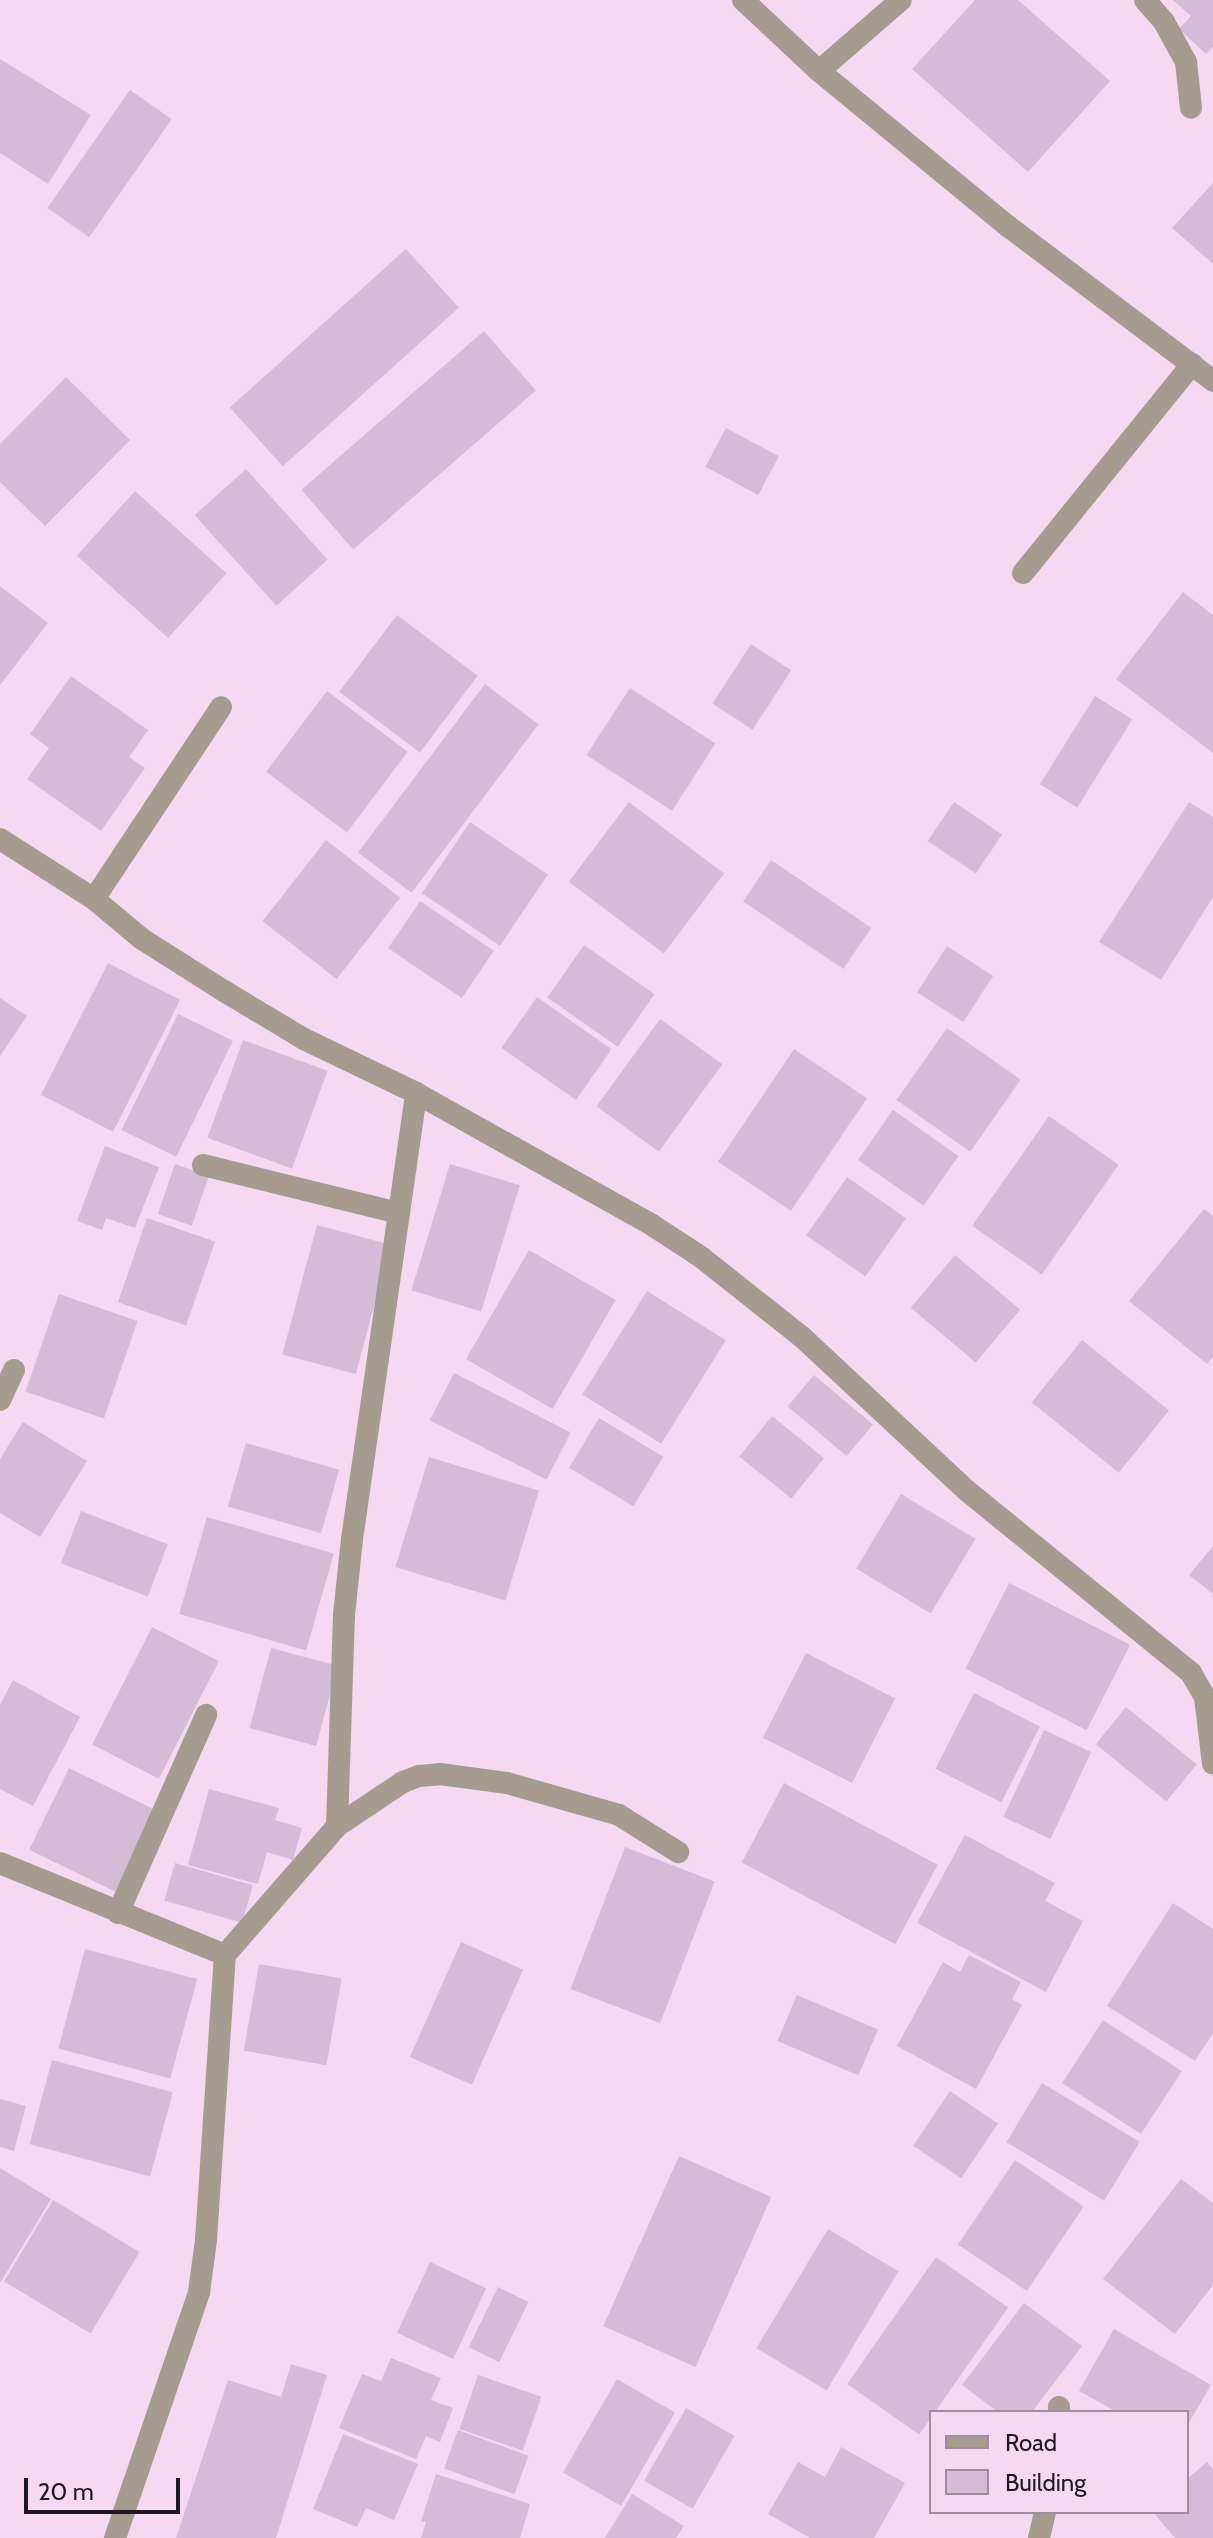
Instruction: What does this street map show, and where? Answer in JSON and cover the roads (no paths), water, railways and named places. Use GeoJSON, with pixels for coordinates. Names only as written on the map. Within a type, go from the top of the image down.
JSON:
{"type":"FeatureCollection","features":[{"type":"Feature","properties":{"kind":"street"},"geometry":{"type":"LineString","coordinates":[[743,0],[819,71],[1009,227],[1213,381]]}},
{"type":"Feature","properties":{"kind":"street"},"geometry":{"type":"LineString","coordinates":[[819,71],[901,0]]}},
{"type":"Feature","properties":{"kind":"street"},"geometry":{"type":"LineString","coordinates":[[1145,0],[1164,22],[1186,62],[1191,108]]}},
{"type":"Feature","properties":{"kind":"street"},"geometry":{"type":"LineString","coordinates":[[1023,573],[1192,364]]}},
{"type":"Feature","properties":{"kind":"street"},"geometry":{"type":"LineString","coordinates":[[94,899],[221,707]]}},
{"type":"Feature","properties":{"kind":"street"},"geometry":{"type":"LineString","coordinates":[[0,839],[94,899],[142,939],[304,1039],[416,1093],[652,1225],[701,1257],[802,1337],[966,1490],[1191,1673],[1205,1697],[1213,1764]]}},
{"type":"Feature","properties":{"kind":"street"},"geometry":{"type":"LineString","coordinates":[[337,1826],[344,1615],[352,1539],[416,1093]]}},
{"type":"Feature","properties":{"kind":"street"},"geometry":{"type":"LineString","coordinates":[[203,1165],[399,1213]]}},
{"type":"Feature","properties":{"kind":"street"},"geometry":{"type":"LineString","coordinates":[[0,1400],[14,1370]]}},
{"type":"Feature","properties":{"kind":"street"},"geometry":{"type":"LineString","coordinates":[[118,1913],[206,1715]]}},
{"type":"Feature","properties":{"kind":"street"},"geometry":{"type":"LineString","coordinates":[[115,2538],[199,2292],[206,2240],[225,1955],[337,1826],[403,1782],[440,1774],[507,1783],[619,1815],[678,1852]]}},
{"type":"Feature","properties":{"kind":"street"},"geometry":{"type":"LineString","coordinates":[[0,1863],[225,1955]]}},
{"type":"Feature","properties":{"kind":"street"},"geometry":{"type":"LineString","coordinates":[[1039,2538],[1045,2514]]}}]}
